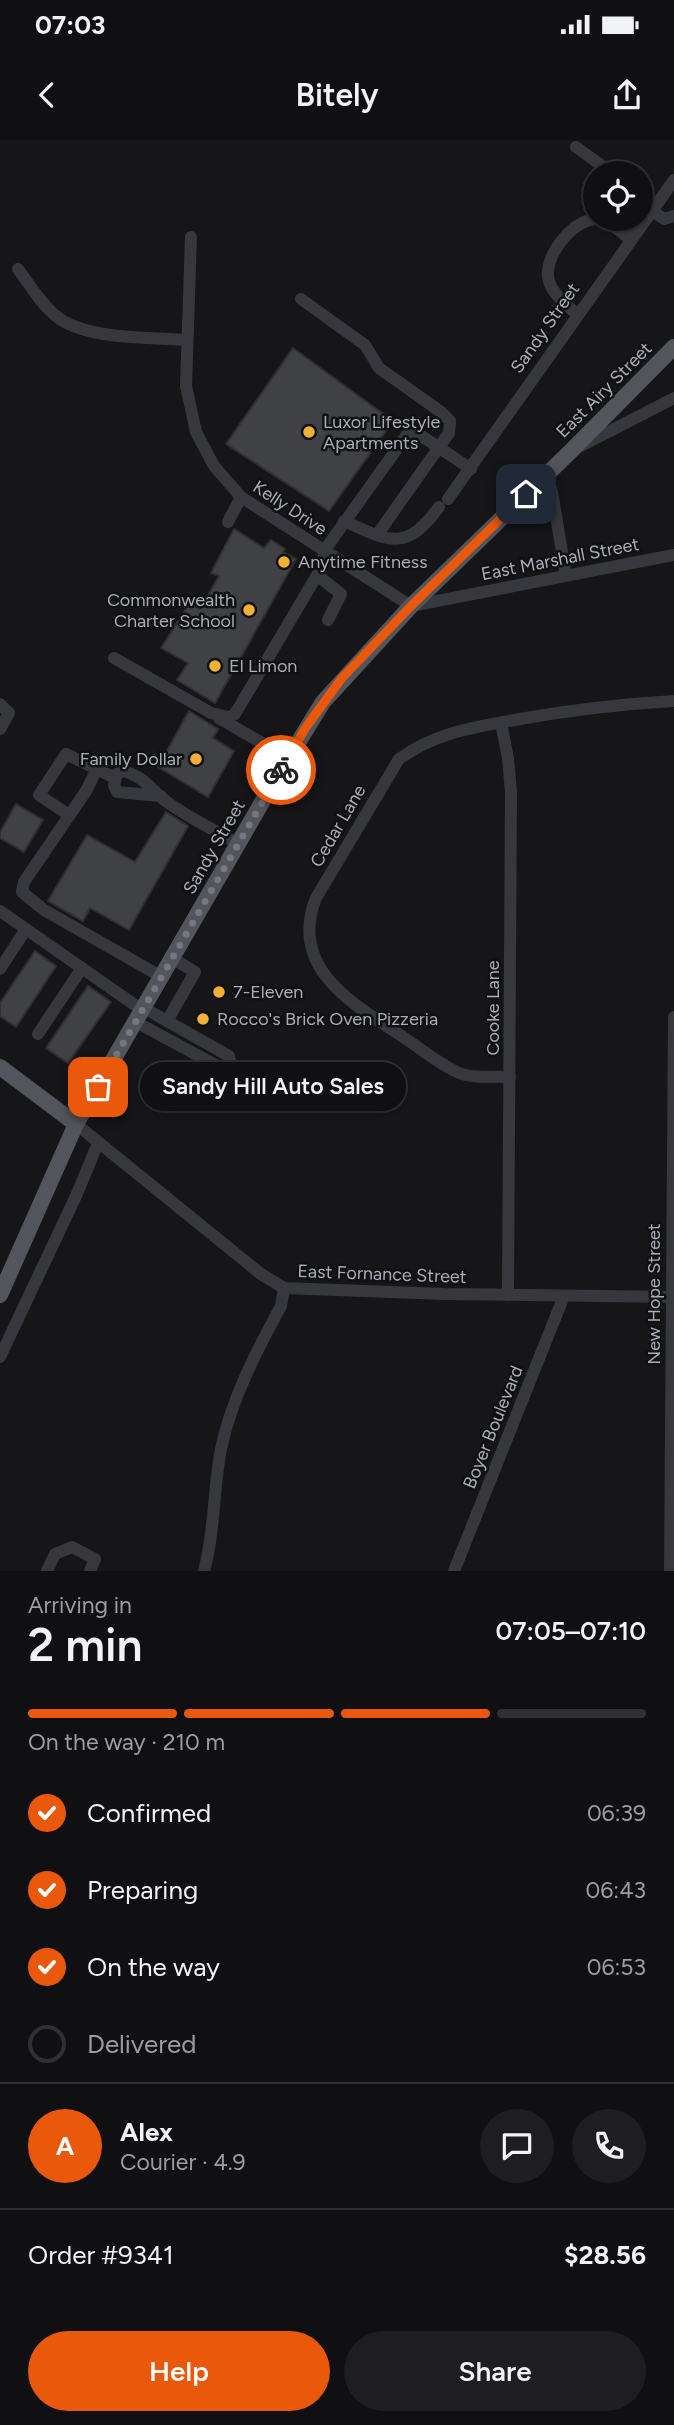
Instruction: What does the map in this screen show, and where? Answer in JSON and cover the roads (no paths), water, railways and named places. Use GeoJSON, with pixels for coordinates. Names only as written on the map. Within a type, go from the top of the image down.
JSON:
{"type":"FeatureCollection","features":[{"type":"Feature","properties":{"kind":"main road","name":"East Airy Street"},"geometry":{"type":"LineString","coordinates":[[411,606],[546,476],[674,346]]}},
{"type":"Feature","properties":{"kind":"main road","name":"Sandy Street"},"geometry":{"type":"LineString","coordinates":[[0,1295],[76,1124],[288,758],[323,702],[342,678],[411,606]]}},
{"type":"Feature","properties":{"kind":"main road"},"geometry":{"type":"LineString","coordinates":[[0,1067],[76,1124]]}},
{"type":"Feature","properties":{"kind":"street"},"geometry":{"type":"LineString","coordinates":[[576,147],[595,161]]}},
{"type":"Feature","properties":{"kind":"street","name":"Sandy Street"},"geometry":{"type":"LineString","coordinates":[[377,535],[388,540],[412,537],[424,527],[471,469],[674,180]]}},
{"type":"Feature","properties":{"kind":"street"},"geometry":{"type":"LineString","coordinates":[[654,208],[664,219],[674,216]]}},
{"type":"Feature","properties":{"kind":"street"},"geometry":{"type":"LineString","coordinates":[[578,314],[561,300],[548,277],[551,258],[559,244],[588,220],[601,219],[631,240]]}},
{"type":"Feature","properties":{"kind":"street","name":"Kelly Drive"},"geometry":{"type":"LineString","coordinates":[[191,237],[186,386],[196,432],[214,466],[241,497],[411,606]]}},
{"type":"Feature","properties":{"kind":"street"},"geometry":{"type":"LineString","coordinates":[[18,269],[45,305],[63,321],[74,326],[106,333],[187,340]]}},
{"type":"Feature","properties":{"kind":"street"},"geometry":{"type":"LineString","coordinates":[[301,299],[365,345],[373,353],[375,363],[386,375],[446,415],[450,421],[450,428],[439,448],[377,535],[344,520]]}},
{"type":"Feature","properties":{"kind":"street"},"geometry":{"type":"LineString","coordinates":[[572,450],[674,398]]}},
{"type":"Feature","properties":{"kind":"street"},"geometry":{"type":"LineString","coordinates":[[211,713],[229,718],[235,714],[323,565],[324,551],[411,429],[471,469]]}},
{"type":"Feature","properties":{"kind":"street"},"geometry":{"type":"LineString","coordinates":[[546,476],[552,492],[566,576]]}},
{"type":"Feature","properties":{"kind":"street"},"geometry":{"type":"LineString","coordinates":[[228,522],[241,497]]}},
{"type":"Feature","properties":{"kind":"street","name":"East Marshall Street"},"geometry":{"type":"LineString","coordinates":[[411,606],[674,555]]}},
{"type":"Feature","properties":{"kind":"street"},"geometry":{"type":"LineString","coordinates":[[317,575],[341,594],[328,620]]}},
{"type":"Feature","properties":{"kind":"street"},"geometry":{"type":"LineString","coordinates":[[114,658],[288,758]]}},
{"type":"Feature","properties":{"kind":"street","name":"Cedar Lane"},"geometry":{"type":"LineString","coordinates":[[510,1077],[458,1073],[342,997],[325,976],[314,955],[308,934],[309,916],[316,898],[399,759],[420,744],[452,731],[598,706],[674,701]]}},
{"type":"Feature","properties":{"kind":"street"},"geometry":{"type":"LineString","coordinates":[[0,729],[5,709]]}},
{"type":"Feature","properties":{"kind":"street","name":"Cooke Lane"},"geometry":{"type":"LineString","coordinates":[[501,723],[511,792],[508,1295]]}},
{"type":"Feature","properties":{"kind":"street"},"geometry":{"type":"LineString","coordinates":[[69,815],[38,796],[66,754],[115,778]]}},
{"type":"Feature","properties":{"kind":"street"},"geometry":{"type":"LineString","coordinates":[[97,769],[86,791],[24,882],[22,892],[44,910],[162,977]]}},
{"type":"Feature","properties":{"kind":"street"},"geometry":{"type":"LineString","coordinates":[[115,778],[123,771],[131,772],[148,782],[161,796],[238,844]]}},
{"type":"Feature","properties":{"kind":"street"},"geometry":{"type":"LineString","coordinates":[[115,778],[117,792],[161,796]]}},
{"type":"Feature","properties":{"kind":"street"},"geometry":{"type":"LineString","coordinates":[[0,911],[141,1013],[221,1068],[227,1066],[229,1056],[167,1021],[141,1013]]}},
{"type":"Feature","properties":{"kind":"street"},"geometry":{"type":"LineString","coordinates":[[0,969],[26,929]]}},
{"type":"Feature","properties":{"kind":"street"},"geometry":{"type":"LineString","coordinates":[[167,1021],[195,972],[173,958]]}},
{"type":"Feature","properties":{"kind":"street"},"geometry":{"type":"LineString","coordinates":[[38,1034],[82,968]]}},
{"type":"Feature","properties":{"kind":"street","name":"New Hope Street"},"geometry":{"type":"LineString","coordinates":[[670,1571],[674,1017]]}},
{"type":"Feature","properties":{"kind":"street","name":"East Fornance Street"},"geometry":{"type":"LineString","coordinates":[[76,1124],[261,1275],[284,1289],[672,1297]]}},
{"type":"Feature","properties":{"kind":"street"},"geometry":{"type":"LineString","coordinates":[[0,1357],[98,1143]]}},
{"type":"Feature","properties":{"kind":"street"},"geometry":{"type":"LineString","coordinates":[[204,1571],[213,1531],[221,1446],[234,1406],[281,1306],[284,1289]]}},
{"type":"Feature","properties":{"kind":"street","name":"Boyer Boulevard"},"geometry":{"type":"LineString","coordinates":[[454,1571],[565,1296]]}},
{"type":"Feature","properties":{"kind":"street"},"geometry":{"type":"LineString","coordinates":[[47,1571],[55,1554],[72,1547],[95,1559],[90,1571]]}},
{"type":"Feature","properties":{"kind":"place","name":"Luxor Lifestyle Apartments"},"geometry":{"type":"Point","coordinates":[309,432]}},
{"type":"Feature","properties":{"kind":"place","name":"Anytime Fitness"},"geometry":{"type":"Point","coordinates":[284,562]}},
{"type":"Feature","properties":{"kind":"place","name":"Commonwealth Charter School"},"geometry":{"type":"Point","coordinates":[249,610]}},
{"type":"Feature","properties":{"kind":"place","name":"El Limon"},"geometry":{"type":"Point","coordinates":[215,666]}},
{"type":"Feature","properties":{"kind":"place","name":"Family Dollar"},"geometry":{"type":"Point","coordinates":[196,759]}},
{"type":"Feature","properties":{"kind":"place","name":"7-Eleven"},"geometry":{"type":"Point","coordinates":[219,992]}},
{"type":"Feature","properties":{"kind":"place","name":"Rocco's Brick Oven Pizzeria"},"geometry":{"type":"Point","coordinates":[203,1019]}},
{"type":"Feature","properties":{"kind":"place","name":"Sandy Hill Auto Sales"},"geometry":{"type":"Point","coordinates":[98,1087]}}]}
